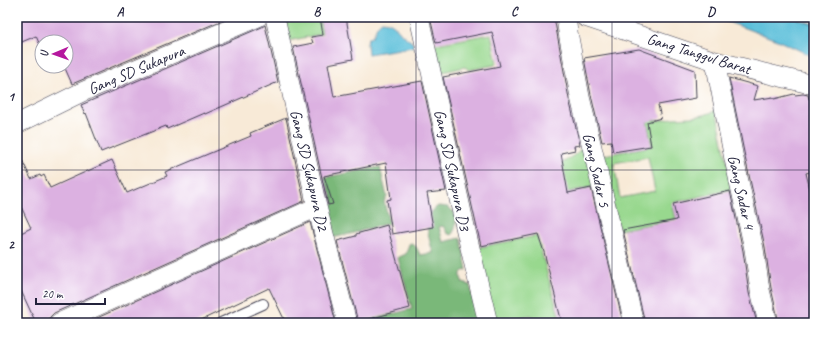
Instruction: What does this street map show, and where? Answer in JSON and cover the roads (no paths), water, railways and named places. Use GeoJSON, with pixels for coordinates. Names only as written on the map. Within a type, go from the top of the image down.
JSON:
{"type":"FeatureCollection","features":[{"type":"Feature","properties":{"kind":"street","name":"Gang SD Sukapura"},"geometry":{"type":"LineString","coordinates":[[17,124],[82,92],[258,17]]}},
{"type":"Feature","properties":{"kind":"street","name":"Gang SD Sukapura D2"},"geometry":{"type":"LineString","coordinates":[[275,17],[317,207],[347,323]]}},
{"type":"Feature","properties":{"kind":"street","name":"Gang SD Sukapura D3"},"geometry":{"type":"LineString","coordinates":[[419,17],[466,231],[488,323]]}},
{"type":"Feature","properties":{"kind":"street","name":"Gang Sadar 5"},"geometry":{"type":"LineString","coordinates":[[566,17],[580,97],[634,323]]}},
{"type":"Feature","properties":{"kind":"street","name":"Gang Tanggul Barat"},"geometry":{"type":"LineString","coordinates":[[585,17],[715,61],[814,85]]}},
{"type":"Feature","properties":{"kind":"street","name":"Gang Sadar 4"},"geometry":{"type":"LineString","coordinates":[[715,61],[734,159],[754,249],[760,290],[768,323]]}},
{"type":"Feature","properties":{"kind":"street"},"geometry":{"type":"LineString","coordinates":[[59,323],[317,207]]}},
{"type":"Feature","properties":{"kind":"lane"},"geometry":{"type":"LineString","coordinates":[[221,323],[263,304]]}},
{"type":"Feature","properties":{"kind":"water"},"geometry":{"type":"Polygon","coordinates":[[[713,17],[791,17],[814,24],[814,57],[777,40],[713,17]]]}},
{"type":"Feature","properties":{"kind":"water"},"geometry":{"type":"Polygon","coordinates":[[[382,21],[389,22],[394,25],[413,43],[413,47],[368,54],[368,39],[373,35],[377,26],[382,21]]]}}]}
